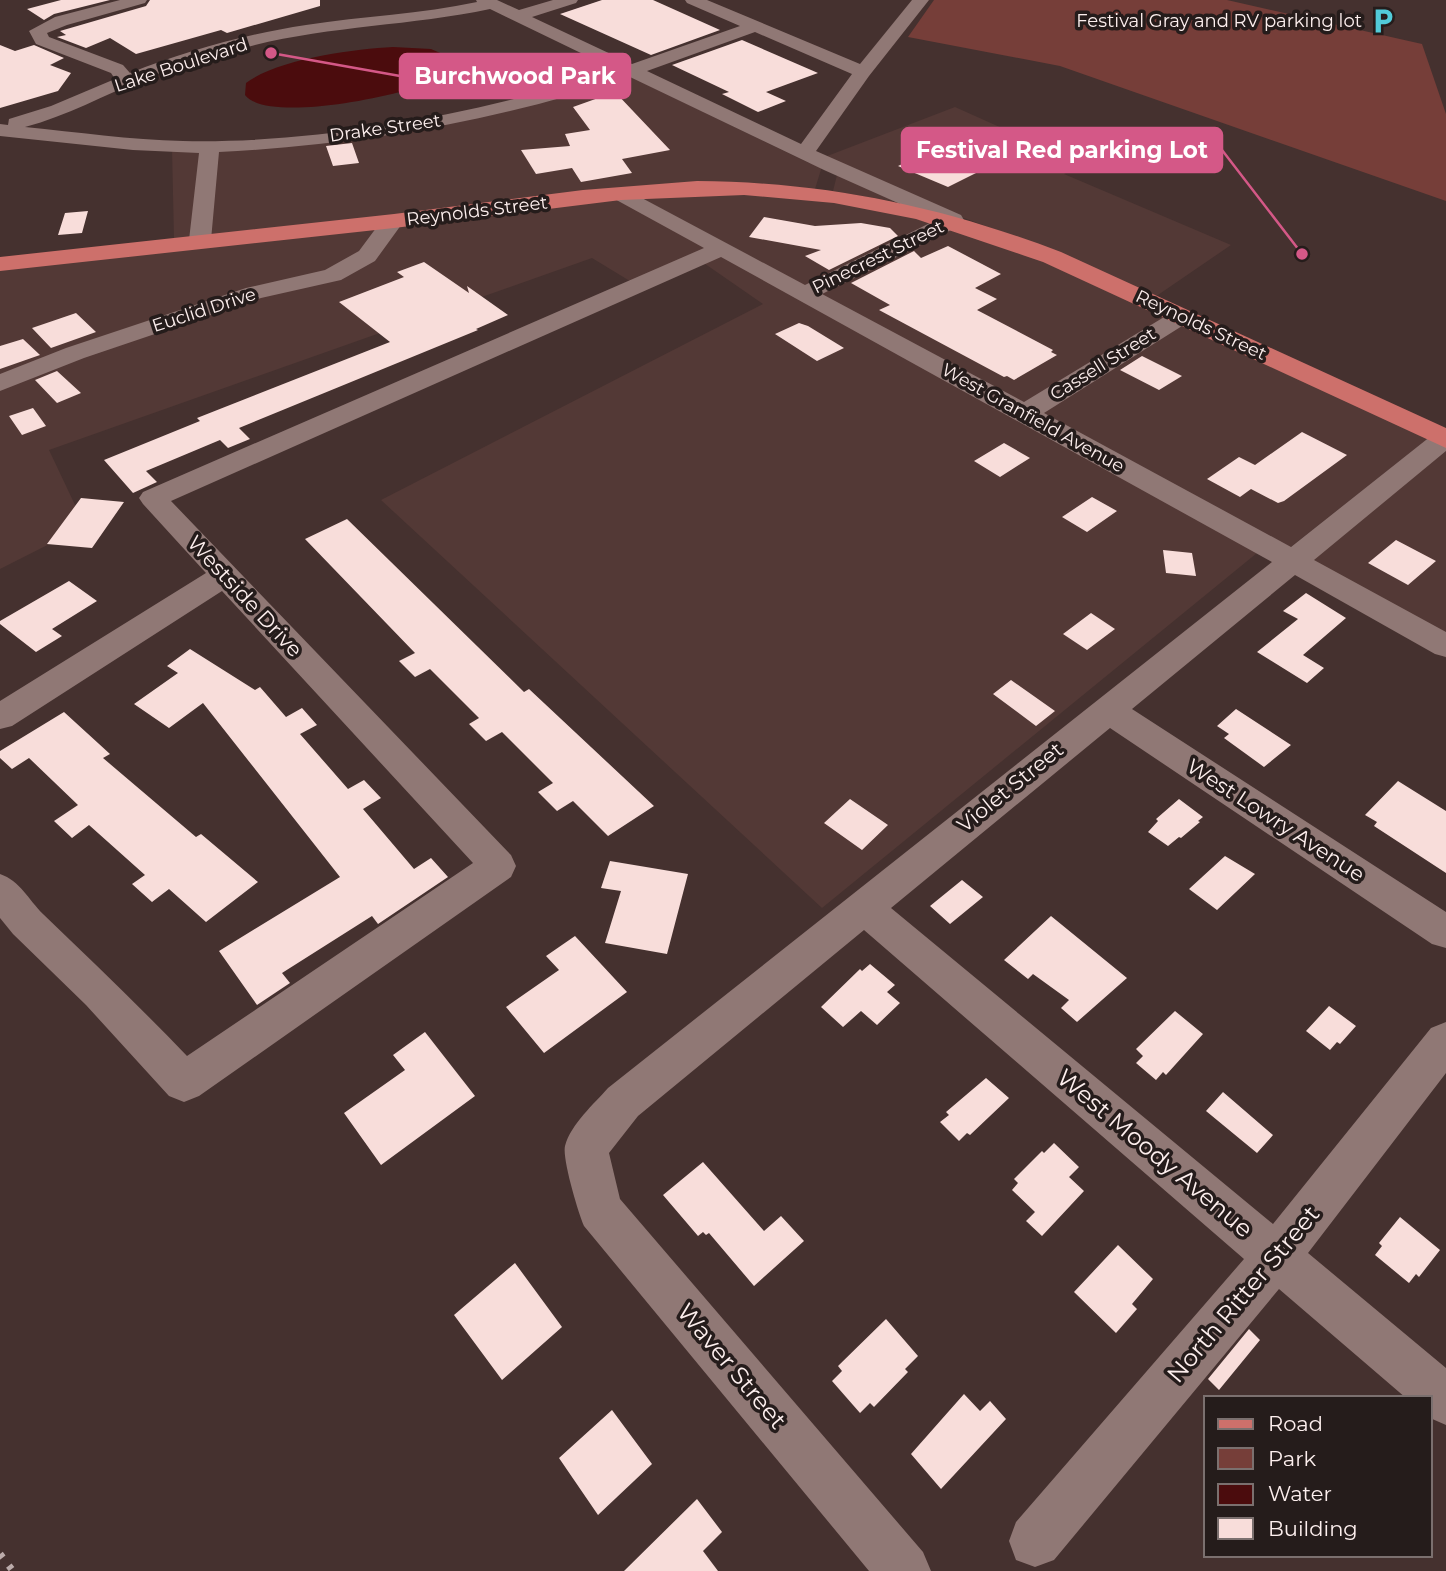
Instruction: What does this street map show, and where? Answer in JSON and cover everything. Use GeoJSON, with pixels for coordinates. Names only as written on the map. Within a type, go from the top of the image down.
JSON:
{"type":"FeatureCollection","features":[{"type":"Feature","properties":{"kind":"main road"},"geometry":{"type":"LineString","coordinates":[[823,194],[831,166]]}},
{"type":"Feature","properties":{"kind":"main road","name":"Reynolds Street"},"geometry":{"type":"LineString","coordinates":[[0,264],[200,240],[393,221],[618,193],[699,188],[823,194],[953,220],[1052,257],[1446,438]]}},
{"type":"Feature","properties":{"kind":"street"},"geometry":{"type":"LineString","coordinates":[[118,141],[100,128],[96,117],[99,107],[123,81],[117,69],[42,40],[38,31],[61,20],[139,0]]}},
{"type":"Feature","properties":{"kind":"street"},"geometry":{"type":"LineString","coordinates":[[517,16],[570,0]]}},
{"type":"Feature","properties":{"kind":"street"},"geometry":{"type":"LineString","coordinates":[[692,0],[863,72]]}},
{"type":"Feature","properties":{"kind":"street","name":"Reynolds Street"},"geometry":{"type":"LineString","coordinates":[[488,2],[831,166],[953,220]]}},
{"type":"Feature","properties":{"kind":"street","name":"Lake Boulevard"},"geometry":{"type":"LineString","coordinates":[[0,129],[61,110],[123,81],[247,42],[328,26],[439,13],[488,2]]}},
{"type":"Feature","properties":{"kind":"street"},"geometry":{"type":"LineString","coordinates":[[804,153],[914,2]]}},
{"type":"Feature","properties":{"kind":"street","name":"Drake Street"},"geometry":{"type":"LineString","coordinates":[[0,129],[210,147],[318,137],[431,122],[541,98],[757,26]]}},
{"type":"Feature","properties":{"kind":"street"},"geometry":{"type":"LineString","coordinates":[[200,240],[210,147]]}},
{"type":"Feature","properties":{"kind":"street","name":"West Granfield Avenue"},"geometry":{"type":"LineString","coordinates":[[618,193],[719,250],[1025,413],[1446,646]]}},
{"type":"Feature","properties":{"kind":"street","name":"Pinecrest Street"},"geometry":{"type":"LineString","coordinates":[[804,294],[953,220]]}},
{"type":"Feature","properties":{"kind":"street","name":"Euclid Drive"},"geometry":{"type":"LineString","coordinates":[[0,383],[75,353],[254,293],[333,275],[367,256],[393,221]]}},
{"type":"Feature","properties":{"kind":"street","name":"Westside Drive"},"geometry":{"type":"LineString","coordinates":[[0,890],[27,923],[100,992],[184,1082],[498,866],[153,498],[719,250]]}},
{"type":"Feature","properties":{"kind":"street","name":"Cassell Street"},"geometry":{"type":"LineString","coordinates":[[1025,413],[1182,316]]}},
{"type":"Feature","properties":{"kind":"street","name":"Violet Street"},"geometry":{"type":"LineString","coordinates":[[586,1148],[623,1102],[1106,709],[1446,438]]}},
{"type":"Feature","properties":{"kind":"street"},"geometry":{"type":"LineString","coordinates":[[0,717],[225,575]]}},
{"type":"Feature","properties":{"kind":"street","name":"West Lowry Avenue"},"geometry":{"type":"LineString","coordinates":[[1106,709],[1446,932]]}},
{"type":"Feature","properties":{"kind":"street","name":"West Moody Avenue"},"geometry":{"type":"LineString","coordinates":[[862,906],[1446,1400]]}},
{"type":"Feature","properties":{"kind":"street","name":"North Ritter Street"},"geometry":{"type":"LineString","coordinates":[[1035,1541],[1277,1256],[1446,1041]]}},
{"type":"Feature","properties":{"kind":"street","name":"Waver Street"},"geometry":{"type":"LineString","coordinates":[[586,1148],[600,1210],[904,1571]]}},
{"type":"Feature","properties":{"kind":"shaded area"},"geometry":{"type":"Polygon","coordinates":[[[625,74],[809,163],[955,107],[1082,164],[1064,174],[1231,245],[1155,297],[1058,253],[964,218],[903,203],[833,191],[840,163],[823,163],[815,189],[749,184],[174,239],[172,148],[351,135],[512,108],[625,74]]]}},
{"type":"Feature","properties":{"kind":"shaded area"},"geometry":{"type":"Polygon","coordinates":[[[663,193],[792,195],[895,211],[994,239],[1429,438],[1273,561],[1257,553],[822,908],[381,500],[763,304],[698,259],[643,289],[592,258],[49,450],[85,526],[0,569],[0,268],[663,193]]]}},
{"type":"Feature","properties":{"kind":"shaded area"},"geometry":{"type":"Polygon","coordinates":[[[1446,451],[1446,658],[1294,573],[1446,451]]]}},
{"type":"Feature","properties":{"kind":"green space"},"geometry":{"type":"Polygon","coordinates":[[[934,0],[1227,0],[1422,44],[1446,114],[1446,201],[1060,66],[908,37],[934,0]]]}},
{"type":"Feature","properties":{"kind":"water"},"geometry":{"type":"Polygon","coordinates":[[[393,47],[431,49],[461,62],[475,61],[458,72],[431,83],[359,101],[287,108],[261,104],[245,95],[246,83],[277,68],[337,53],[393,47]]]}},
{"type":"Feature","properties":{"kind":"building"},"geometry":{"type":"Polygon","coordinates":[[[61,0],[110,0],[54,14],[44,20],[27,9],[61,0]]]}},
{"type":"Feature","properties":{"kind":"building"},"geometry":{"type":"Polygon","coordinates":[[[150,0],[320,0],[320,6],[227,33],[221,30],[136,54],[110,38],[86,48],[57,37],[66,35],[60,31],[146,6],[150,0]]]}},
{"type":"Feature","properties":{"kind":"building"},"geometry":{"type":"Polygon","coordinates":[[[602,0],[653,0],[720,30],[651,55],[560,14],[602,0]]]}},
{"type":"Feature","properties":{"kind":"building"},"geometry":{"type":"Polygon","coordinates":[[[742,40],[818,73],[766,92],[786,101],[758,112],[722,94],[729,92],[672,65],[742,40]]]}},
{"type":"Feature","properties":{"kind":"building"},"geometry":{"type":"Polygon","coordinates":[[[0,45],[15,51],[34,45],[64,58],[50,65],[71,73],[58,91],[0,108],[0,45]]]}},
{"type":"Feature","properties":{"kind":"building"},"geometry":{"type":"Polygon","coordinates":[[[615,92],[670,150],[622,159],[632,173],[581,182],[572,168],[536,174],[521,150],[570,146],[565,134],[590,130],[573,107],[615,92]]]}},
{"type":"Feature","properties":{"kind":"building"},"geometry":{"type":"Polygon","coordinates":[[[352,143],[359,163],[333,166],[326,146],[352,143]]]}},
{"type":"Feature","properties":{"kind":"building"},"geometry":{"type":"Polygon","coordinates":[[[931,151],[980,171],[948,187],[898,166],[931,151]]]}},
{"type":"Feature","properties":{"kind":"building"},"geometry":{"type":"Polygon","coordinates":[[[88,211],[82,233],[58,235],[65,213],[88,211]]]}},
{"type":"Feature","properties":{"kind":"building"},"geometry":{"type":"Polygon","coordinates":[[[764,217],[815,226],[861,223],[890,228],[898,236],[829,270],[805,256],[821,250],[749,237],[764,217]]]}},
{"type":"Feature","properties":{"kind":"building"},"geometry":{"type":"Polygon","coordinates":[[[948,246],[1001,274],[975,288],[997,299],[977,310],[1053,350],[1051,352],[1057,355],[1014,380],[1004,377],[879,310],[890,305],[851,283],[914,251],[921,258],[948,246]]]}},
{"type":"Feature","properties":{"kind":"building"},"geometry":{"type":"Polygon","coordinates":[[[424,262],[469,293],[467,286],[508,315],[476,329],[478,330],[239,428],[250,439],[228,448],[220,440],[146,471],[157,482],[133,493],[104,460],[200,421],[197,418],[390,342],[339,302],[404,277],[397,272],[424,262]]]}},
{"type":"Feature","properties":{"kind":"building"},"geometry":{"type":"Polygon","coordinates":[[[76,313],[96,332],[51,348],[32,328],[76,313]]]}},
{"type":"Feature","properties":{"kind":"building"},"geometry":{"type":"Polygon","coordinates":[[[799,323],[844,348],[817,361],[775,334],[799,323]]]}},
{"type":"Feature","properties":{"kind":"building"},"geometry":{"type":"Polygon","coordinates":[[[23,339],[40,355],[0,369],[0,346],[23,339]]]}},
{"type":"Feature","properties":{"kind":"building"},"geometry":{"type":"Polygon","coordinates":[[[1142,356],[1182,376],[1159,390],[1120,370],[1142,356]]]}},
{"type":"Feature","properties":{"kind":"building"},"geometry":{"type":"Polygon","coordinates":[[[57,371],[81,393],[57,403],[35,380],[57,371]]]}},
{"type":"Feature","properties":{"kind":"building"},"geometry":{"type":"Polygon","coordinates":[[[33,408],[46,426],[22,435],[9,416],[33,408]]]}},
{"type":"Feature","properties":{"kind":"building"},"geometry":{"type":"Polygon","coordinates":[[[1302,432],[1347,455],[1284,501],[1278,503],[1251,489],[1240,497],[1207,479],[1239,457],[1255,465],[1302,432]]]}},
{"type":"Feature","properties":{"kind":"building"},"geometry":{"type":"Polygon","coordinates":[[[1004,443],[1030,458],[1000,477],[974,461],[1004,443]]]}},
{"type":"Feature","properties":{"kind":"building"},"geometry":{"type":"Polygon","coordinates":[[[1092,497],[1117,511],[1087,532],[1062,517],[1092,497]]]}},
{"type":"Feature","properties":{"kind":"building"},"geometry":{"type":"Polygon","coordinates":[[[81,498],[124,502],[92,548],[47,544],[81,498]]]}},
{"type":"Feature","properties":{"kind":"building"},"geometry":{"type":"Polygon","coordinates":[[[347,519],[524,692],[529,689],[654,806],[608,836],[573,801],[557,811],[538,792],[553,783],[502,732],[486,741],[469,724],[479,718],[430,669],[415,677],[399,661],[415,653],[305,539],[347,519]]]}},
{"type":"Feature","properties":{"kind":"building"},"geometry":{"type":"Polygon","coordinates":[[[1396,540],[1436,561],[1408,585],[1368,563],[1396,540]]]}},
{"type":"Feature","properties":{"kind":"building"},"geometry":{"type":"Polygon","coordinates":[[[1163,550],[1192,553],[1196,576],[1166,573],[1163,550]]]}},
{"type":"Feature","properties":{"kind":"building"},"geometry":{"type":"Polygon","coordinates":[[[69,581],[97,601],[52,629],[62,636],[36,652],[0,624],[0,621],[69,581]]]}},
{"type":"Feature","properties":{"kind":"building"},"geometry":{"type":"Polygon","coordinates":[[[1306,593],[1346,618],[1303,655],[1324,668],[1307,683],[1257,652],[1298,619],[1283,611],[1306,593]]]}},
{"type":"Feature","properties":{"kind":"building"},"geometry":{"type":"Polygon","coordinates":[[[1091,613],[1115,629],[1087,650],[1063,634],[1091,613]]]}},
{"type":"Feature","properties":{"kind":"building"},"geometry":{"type":"Polygon","coordinates":[[[190,649],[255,690],[260,687],[286,717],[302,708],[317,725],[300,734],[348,789],[364,780],[381,798],[363,809],[414,869],[431,858],[448,877],[378,924],[372,916],[282,973],[290,983],[257,1005],[219,951],[340,877],[203,703],[169,728],[134,704],[178,673],[167,666],[190,649]]]}},
{"type":"Feature","properties":{"kind":"building"},"geometry":{"type":"Polygon","coordinates":[[[1011,680],[1055,711],[1036,726],[993,694],[1011,680]]]}},
{"type":"Feature","properties":{"kind":"building"},"geometry":{"type":"Polygon","coordinates":[[[1236,709],[1291,745],[1264,767],[1224,738],[1229,734],[1217,726],[1236,709]]]}},
{"type":"Feature","properties":{"kind":"building"},"geometry":{"type":"Polygon","coordinates":[[[64,712],[110,754],[103,758],[196,837],[201,834],[258,882],[206,922],[169,889],[152,902],[132,884],[145,875],[89,825],[72,838],[54,821],[78,805],[29,758],[12,769],[0,758],[0,751],[64,712]]]}},
{"type":"Feature","properties":{"kind":"building"},"geometry":{"type":"Polygon","coordinates":[[[1398,781],[1446,811],[1446,873],[1374,826],[1377,822],[1365,815],[1398,781]]]}},
{"type":"Feature","properties":{"kind":"building"},"geometry":{"type":"Polygon","coordinates":[[[850,799],[888,825],[862,850],[824,823],[850,799]]]}},
{"type":"Feature","properties":{"kind":"building"},"geometry":{"type":"Polygon","coordinates":[[[1179,799],[1203,817],[1181,838],[1168,846],[1148,832],[1158,821],[1156,819],[1179,799]]]}},
{"type":"Feature","properties":{"kind":"building"},"geometry":{"type":"Polygon","coordinates":[[[1225,856],[1255,874],[1217,910],[1189,889],[1225,856]]]}},
{"type":"Feature","properties":{"kind":"building"},"geometry":{"type":"Polygon","coordinates":[[[610,861],[688,874],[667,954],[605,943],[621,891],[601,888],[610,861]]]}},
{"type":"Feature","properties":{"kind":"building"},"geometry":{"type":"Polygon","coordinates":[[[962,880],[983,897],[950,924],[930,906],[962,880]]]}},
{"type":"Feature","properties":{"kind":"building"},"geometry":{"type":"Polygon","coordinates":[[[1051,916],[1127,978],[1077,1022],[1061,1008],[1069,1000],[1033,974],[1028,979],[1004,960],[1051,916]]]}},
{"type":"Feature","properties":{"kind":"building"},"geometry":{"type":"Polygon","coordinates":[[[575,936],[627,992],[544,1053],[506,1007],[559,970],[546,956],[575,936]]]}},
{"type":"Feature","properties":{"kind":"building"},"geometry":{"type":"Polygon","coordinates":[[[870,964],[895,985],[887,992],[900,1003],[877,1025],[861,1011],[843,1027],[821,1007],[860,969],[862,971],[870,964]]]}},
{"type":"Feature","properties":{"kind":"building"},"geometry":{"type":"Polygon","coordinates":[[[1329,1006],[1356,1026],[1340,1044],[1337,1042],[1330,1050],[1306,1031],[1329,1006]]]}},
{"type":"Feature","properties":{"kind":"building"},"geometry":{"type":"Polygon","coordinates":[[[1175,1011],[1203,1034],[1166,1075],[1163,1072],[1156,1080],[1136,1063],[1143,1056],[1136,1049],[1175,1011]]]}},
{"type":"Feature","properties":{"kind":"building"},"geometry":{"type":"Polygon","coordinates":[[[425,1032],[475,1096],[381,1165],[344,1113],[405,1070],[393,1055],[425,1032]]]}},
{"type":"Feature","properties":{"kind":"building"},"geometry":{"type":"Polygon","coordinates":[[[986,1078],[1009,1098],[970,1135],[967,1133],[959,1141],[940,1122],[949,1115],[946,1112],[986,1078]]]}},
{"type":"Feature","properties":{"kind":"building"},"geometry":{"type":"Polygon","coordinates":[[[1223,1092],[1273,1135],[1257,1153],[1206,1111],[1223,1092]]]}},
{"type":"Feature","properties":{"kind":"building"},"geometry":{"type":"Polygon","coordinates":[[[1054,1143],[1079,1167],[1069,1177],[1084,1191],[1042,1236],[1026,1221],[1035,1212],[1012,1190],[1018,1183],[1014,1179],[1054,1143]]]}},
{"type":"Feature","properties":{"kind":"building"},"geometry":{"type":"Polygon","coordinates":[[[703,1162],[764,1231],[781,1216],[804,1241],[754,1286],[709,1233],[706,1235],[703,1232],[698,1236],[663,1195],[703,1162]]]}},
{"type":"Feature","properties":{"kind":"building"},"geometry":{"type":"Polygon","coordinates":[[[1400,1217],[1440,1250],[1419,1277],[1416,1274],[1409,1283],[1375,1255],[1382,1246],[1379,1243],[1400,1217]]]}},
{"type":"Feature","properties":{"kind":"building"},"geometry":{"type":"Polygon","coordinates":[[[1118,1245],[1153,1279],[1132,1304],[1137,1309],[1116,1333],[1074,1292],[1118,1245]]]}},
{"type":"Feature","properties":{"kind":"building"},"geometry":{"type":"Polygon","coordinates":[[[515,1263],[562,1327],[502,1380],[454,1315],[515,1263]]]}},
{"type":"Feature","properties":{"kind":"building"},"geometry":{"type":"Polygon","coordinates":[[[886,1319],[918,1356],[905,1369],[908,1372],[874,1407],[870,1403],[860,1413],[832,1381],[842,1371],[838,1366],[886,1319]]]}},
{"type":"Feature","properties":{"kind":"building"},"geometry":{"type":"Polygon","coordinates":[[[1249,1329],[1260,1340],[1219,1390],[1208,1379],[1249,1329]]]}},
{"type":"Feature","properties":{"kind":"building"},"geometry":{"type":"Polygon","coordinates":[[[964,1394],[980,1411],[990,1401],[1006,1419],[941,1489],[911,1454],[964,1394]]]}},
{"type":"Feature","properties":{"kind":"building"},"geometry":{"type":"Polygon","coordinates":[[[612,1410],[652,1464],[598,1515],[559,1458],[612,1410]]]}},
{"type":"Feature","properties":{"kind":"building"},"geometry":{"type":"Polygon","coordinates":[[[697,1499],[722,1532],[703,1551],[718,1571],[624,1571],[697,1499]]]}},
{"type":"Feature","properties":{"kind":"railway"},"geometry":{"type":"LineString","coordinates":[[0,1554],[13,1571]]}},
{"type":"Feature","properties":{"kind":"place","name":"Festival Gray and RV parking lot"},"geometry":{"type":"Point","coordinates":[1383,21]}},
{"type":"Feature","properties":{"kind":"place","name":"Burchwood Park"},"geometry":{"type":"Point","coordinates":[271,53]}},
{"type":"Feature","properties":{"kind":"place","name":"Festival Red parking Lot"},"geometry":{"type":"Point","coordinates":[1302,254]}}]}
